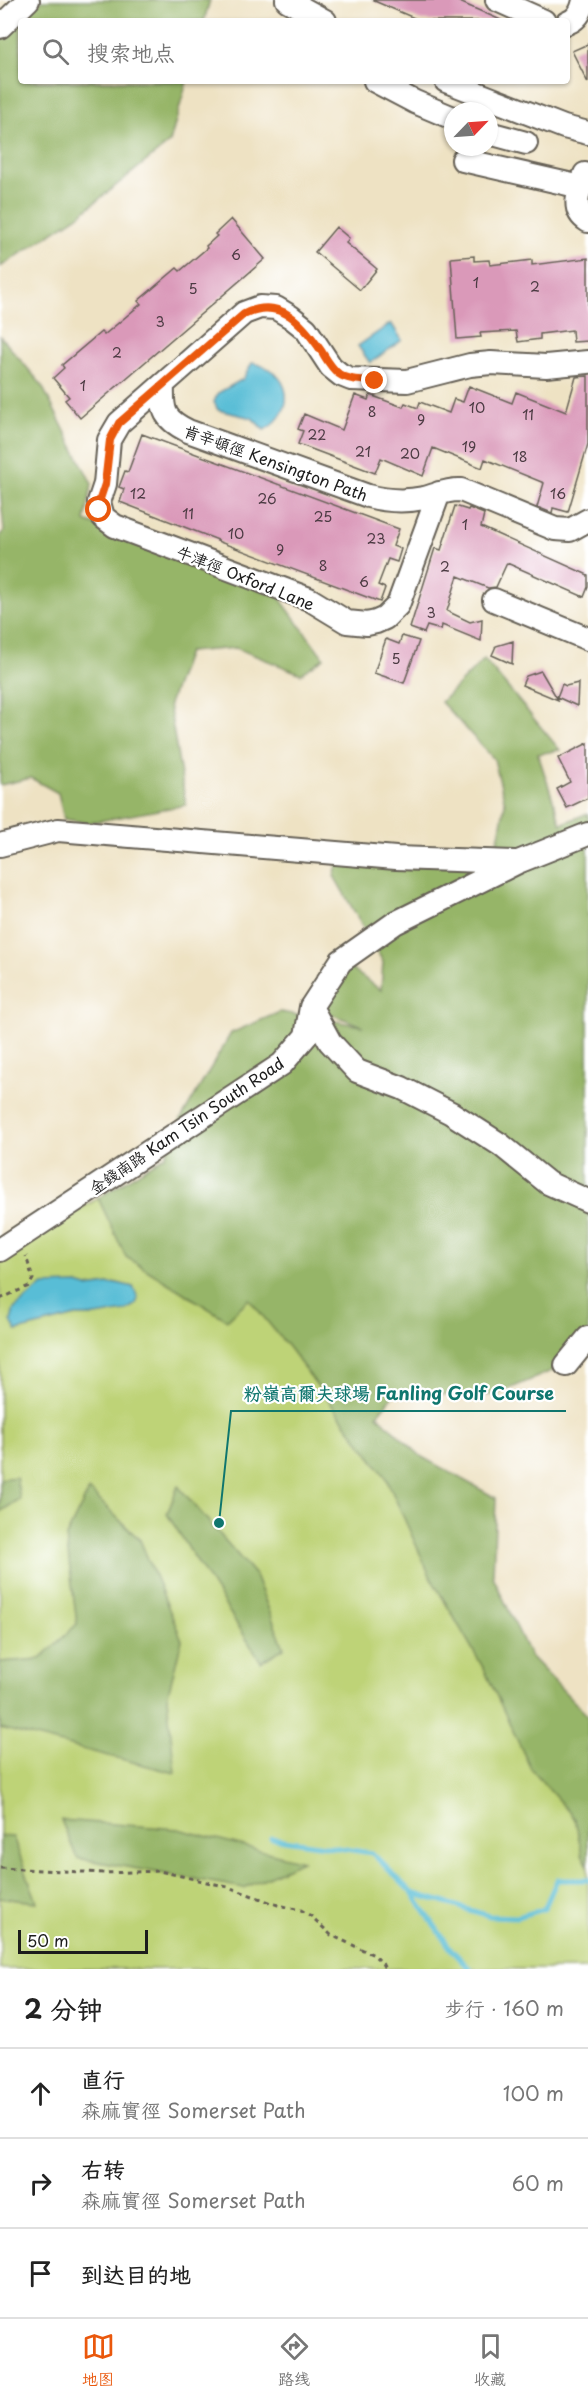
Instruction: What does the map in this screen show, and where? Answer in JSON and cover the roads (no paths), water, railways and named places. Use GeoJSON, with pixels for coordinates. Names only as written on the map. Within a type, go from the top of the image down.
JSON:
{"type":"FeatureCollection","features":[{"type":"Feature","properties":{"kind":"street"},"geometry":{"type":"LineString","coordinates":[[0,27],[28,0]]}},
{"type":"Feature","properties":{"kind":"street"},"geometry":{"type":"LineString","coordinates":[[287,0],[320,18]]}},
{"type":"Feature","properties":{"kind":"street"},"geometry":{"type":"LineString","coordinates":[[497,0],[537,18]]}},
{"type":"Feature","properties":{"kind":"street"},"geometry":{"type":"LineString","coordinates":[[570,22],[581,11],[584,0]]}},
{"type":"Feature","properties":{"kind":"street"},"geometry":{"type":"LineString","coordinates":[[381,84],[444,114]]}},
{"type":"Feature","properties":{"kind":"street"},"geometry":{"type":"LineString","coordinates":[[454,84],[564,127],[588,133]]}},
{"type":"Feature","properties":{"kind":"street"},"geometry":{"type":"LineString","coordinates":[[498,135],[526,143]]}},
{"type":"Feature","properties":{"kind":"street"},"geometry":{"type":"LineString","coordinates":[[468,156],[586,180],[577,200],[578,210],[588,221]]}},
{"type":"Feature","properties":{"kind":"street"},"geometry":{"type":"LineString","coordinates":[[163,385],[244,314],[260,307],[276,308],[291,317],[306,329],[331,367],[351,379],[407,381],[470,365],[491,363],[546,366],[588,362]]}},
{"type":"Feature","properties":{"kind":"street","name":"肯辛頓徑 Kensington Path"},"geometry":{"type":"LineString","coordinates":[[163,385],[162,404],[165,414],[174,424],[368,496],[397,501],[418,499],[446,490],[461,490],[555,529],[570,530],[588,520]]}},
{"type":"Feature","properties":{"kind":"street","name":"牛津徑 Oxford Lane"},"geometry":{"type":"LineString","coordinates":[[163,385],[119,423],[110,440],[105,484],[100,494],[99,510],[103,516],[115,526],[309,599],[347,622],[368,624],[385,618],[398,605],[439,493]]}},
{"type":"Feature","properties":{"kind":"street"},"geometry":{"type":"LineString","coordinates":[[494,600],[588,639]]}},
{"type":"Feature","properties":{"kind":"street"},"geometry":{"type":"LineString","coordinates":[[0,845],[58,830],[396,858],[518,862]]}},
{"type":"Feature","properties":{"kind":"street","name":"金錢南路 Kam Tsin South Road"},"geometry":{"type":"LineString","coordinates":[[9,1244],[282,1064],[306,1036],[311,1007],[341,961],[395,923],[518,862],[588,834]]}},
{"type":"Feature","properties":{"kind":"street"},"geometry":{"type":"LineString","coordinates":[[311,1007],[330,1042],[357,1071],[402,1088],[451,1113],[501,1145],[548,1183],[588,1201]]}},
{"type":"Feature","properties":{"kind":"street"},"geometry":{"type":"LineString","coordinates":[[566,1365],[588,1338]]}},
{"type":"Feature","properties":{"kind":"water"},"geometry":{"type":"Polygon","coordinates":[[[391,323],[402,340],[370,363],[358,346],[391,323]]]}},
{"type":"Feature","properties":{"kind":"water"},"geometry":{"type":"Polygon","coordinates":[[[252,363],[265,367],[275,374],[282,382],[286,392],[286,402],[282,412],[275,422],[264,430],[252,418],[218,410],[214,402],[218,393],[243,379],[252,363]]]}},
{"type":"Feature","properties":{"kind":"water"},"geometry":{"type":"Polygon","coordinates":[[[117,1283],[133,1287],[138,1298],[136,1304],[125,1311],[96,1316],[76,1316],[16,1331],[11,1321],[14,1309],[43,1285],[77,1284],[87,1287],[117,1283]]]}},
{"type":"Feature","properties":{"kind":"waterway"},"geometry":{"type":"LineString","coordinates":[[271,1838],[372,1853],[412,1893],[451,1949],[470,1969]]}},
{"type":"Feature","properties":{"kind":"waterway"},"geometry":{"type":"LineString","coordinates":[[412,1893],[490,1916],[517,1917],[544,1909],[557,1880],[588,1880]]}},
{"type":"Feature","properties":{"kind":"place","name":"粉嶺高爾夫球場 Fanling Golf Course"},"geometry":{"type":"Point","coordinates":[219,1523]}}]}
